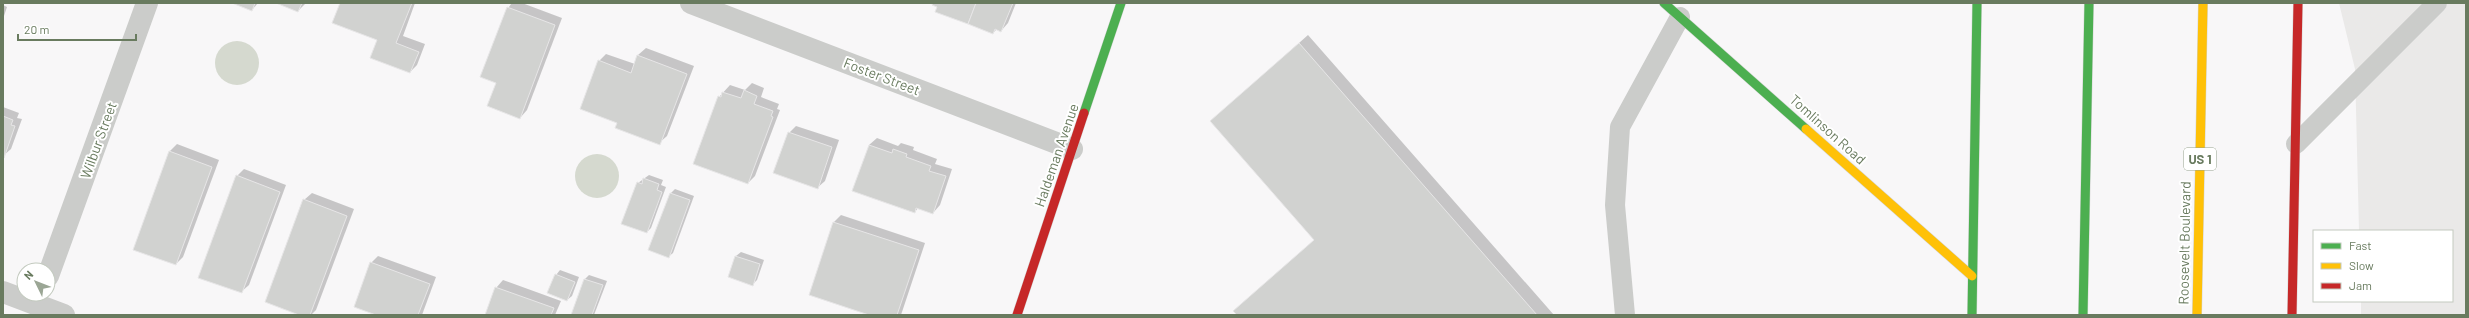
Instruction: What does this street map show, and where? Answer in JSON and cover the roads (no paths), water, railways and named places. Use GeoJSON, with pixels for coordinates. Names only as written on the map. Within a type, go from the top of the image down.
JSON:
{"type":"FeatureCollection","features":[{"type":"Feature","properties":{"kind":"main road","name":"Haldeman Avenue"},"geometry":{"type":"LineString","coordinates":[[1017,315],[1121,3]]}},
{"type":"Feature","properties":{"kind":"main road","name":"Tomlinson Road"},"geometry":{"type":"LineString","coordinates":[[1664,3],[1972,276]]}},
{"type":"Feature","properties":{"kind":"main road"},"geometry":{"type":"LineString","coordinates":[[1972,315],[1977,3]]}},
{"type":"Feature","properties":{"kind":"main road"},"geometry":{"type":"LineString","coordinates":[[2083,315],[2089,3]]}},
{"type":"Feature","properties":{"kind":"main road","name":"Roosevelt Boulevard"},"geometry":{"type":"LineString","coordinates":[[2197,315],[2203,3]]}},
{"type":"Feature","properties":{"kind":"main road"},"geometry":{"type":"LineString","coordinates":[[2292,315],[2298,3]]}},
{"type":"Feature","properties":{"kind":"street","name":"Wilbur Street"},"geometry":{"type":"LineString","coordinates":[[53,262],[147,3]]}},
{"type":"Feature","properties":{"kind":"street","name":"Foster Street"},"geometry":{"type":"LineString","coordinates":[[691,3],[1072,149]]}},
{"type":"Feature","properties":{"kind":"street"},"geometry":{"type":"LineString","coordinates":[[3,292],[64,315]]}},
{"type":"Feature","properties":{"kind":"lane"},"geometry":{"type":"LineString","coordinates":[[2296,144],[2437,3]]}},
{"type":"Feature","properties":{"kind":"lane"},"geometry":{"type":"LineString","coordinates":[[1624,315],[1615,205],[1620,127],[1680,17]]}}]}
